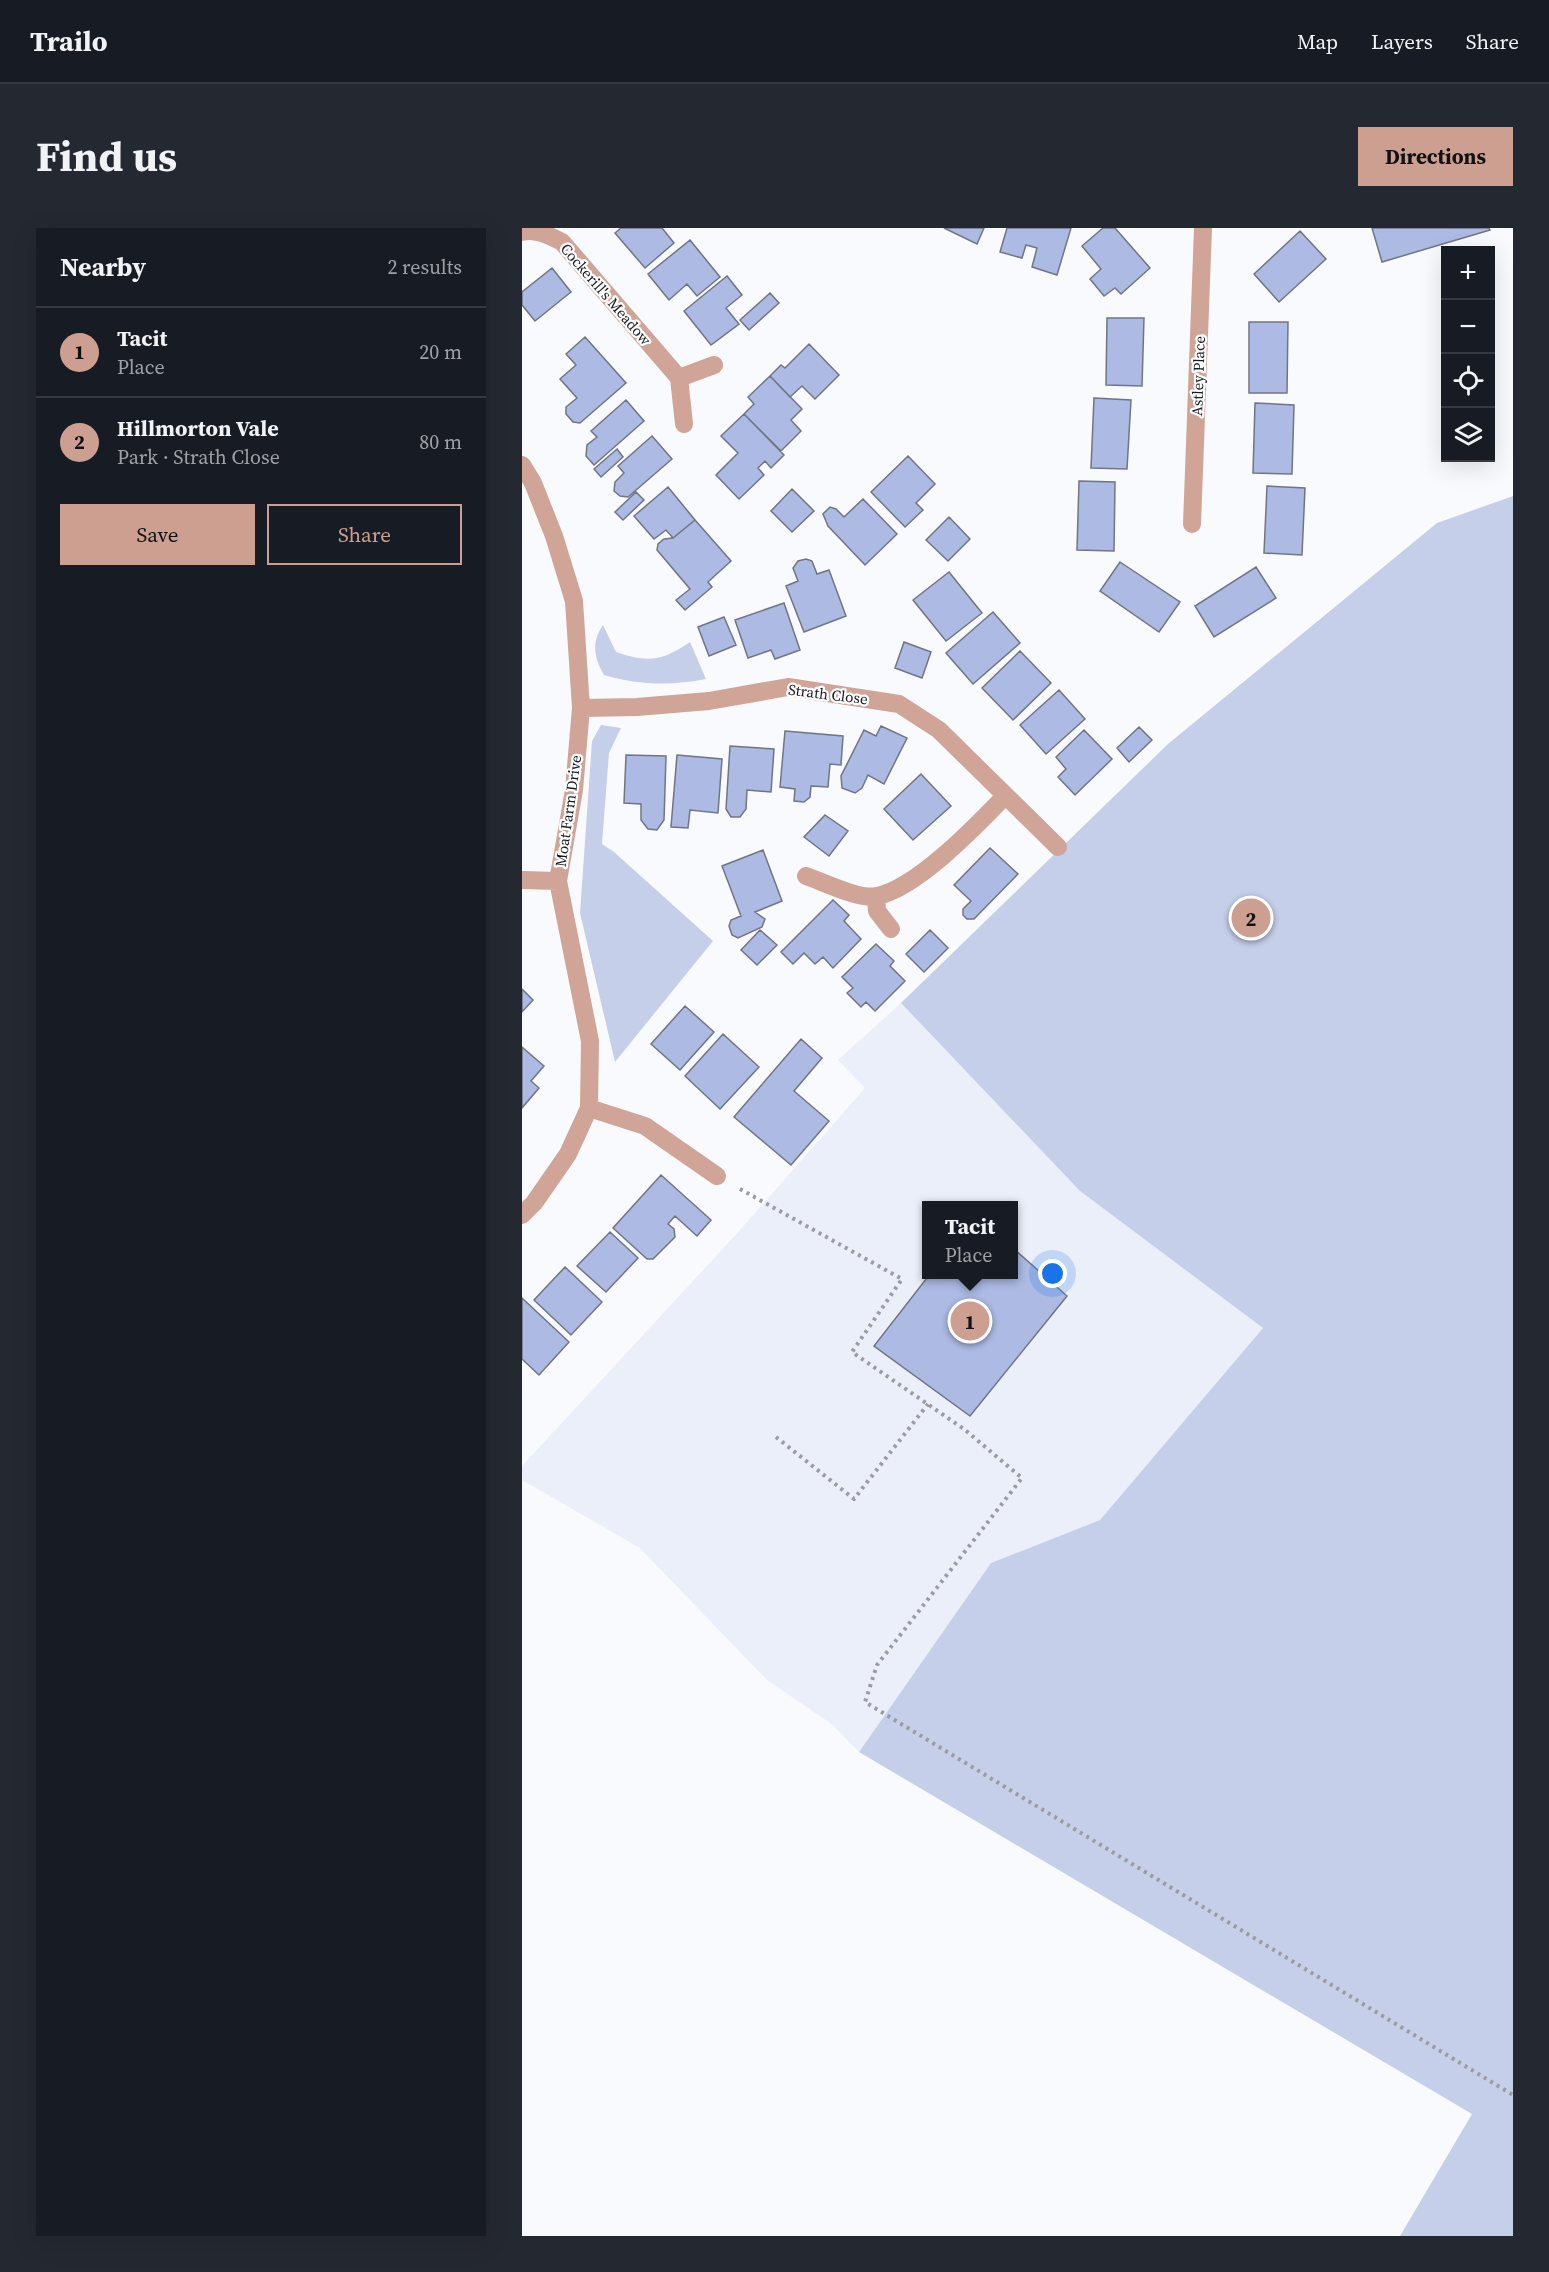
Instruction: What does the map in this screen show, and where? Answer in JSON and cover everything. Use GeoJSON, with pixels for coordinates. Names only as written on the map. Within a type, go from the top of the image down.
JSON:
{"type":"FeatureCollection","features":[{"type":"Feature","properties":{"kind":"street","name":"Astley Place"},"geometry":{"type":"LineString","coordinates":[[1192,524],[1203,228]]}},
{"type":"Feature","properties":{"kind":"street","name":"Cockerill's Meadow"},"geometry":{"type":"LineString","coordinates":[[522,232],[526,230],[545,234],[562,242],[679,378]]}},
{"type":"Feature","properties":{"kind":"street"},"geometry":{"type":"LineString","coordinates":[[684,424],[679,378],[714,365]]}},
{"type":"Feature","properties":{"kind":"street","name":"Moat Farm Drive"},"geometry":{"type":"LineString","coordinates":[[522,465],[533,483],[554,536],[574,601],[580,708],[574,790],[558,881],[590,1041],[589,1108],[568,1154],[534,1203],[522,1215]]}},
{"type":"Feature","properties":{"kind":"street","name":"Strath Close"},"geometry":{"type":"LineString","coordinates":[[580,708],[637,707],[709,701],[788,687],[899,704],[939,730],[1058,847]]}},
{"type":"Feature","properties":{"kind":"street"},"geometry":{"type":"LineString","coordinates":[[806,876],[862,895],[876,896],[915,876],[964,838],[1005,796]]}},
{"type":"Feature","properties":{"kind":"street"},"geometry":{"type":"LineString","coordinates":[[522,880],[558,881]]}},
{"type":"Feature","properties":{"kind":"street"},"geometry":{"type":"LineString","coordinates":[[876,896],[877,911],[891,929]]}},
{"type":"Feature","properties":{"kind":"street"},"geometry":{"type":"LineString","coordinates":[[589,1108],[645,1126],[717,1176]]}},
{"type":"Feature","properties":{"kind":"path"},"geometry":{"type":"LineString","coordinates":[[717,1176],[902,1279],[852,1352],[964,1429],[1022,1478],[877,1665],[865,1702],[1513,2096]]}},
{"type":"Feature","properties":{"kind":"path"},"geometry":{"type":"LineString","coordinates":[[776,1437],[854,1499],[928,1404]]}},
{"type":"Feature","properties":{"kind":"shaded area"},"geometry":{"type":"Polygon","coordinates":[[[1513,496],[1513,2236],[1400,2236],[1472,2114],[859,1752],[991,1563],[1100,1520],[1263,1328],[1080,1191],[901,1003],[1168,744],[1437,523],[1513,496]]]}},
{"type":"Feature","properties":{"kind":"shaded area"},"geometry":{"type":"Polygon","coordinates":[[[603,625],[616,652],[637,658],[663,656],[690,642],[706,679],[680,683],[655,683],[629,681],[604,675],[595,650],[599,631],[603,625]]]}},
{"type":"Feature","properties":{"kind":"shaded area"},"geometry":{"type":"Polygon","coordinates":[[[601,725],[621,728],[609,753],[602,844],[614,852],[713,941],[615,1062],[580,913],[592,741],[601,725]]]}},
{"type":"Feature","properties":{"kind":"shaded area"},"geometry":{"type":"Polygon","coordinates":[[[901,1003],[1080,1191],[1263,1328],[1100,1520],[991,1563],[859,1752],[833,1725],[767,1680],[640,1548],[522,1480],[522,1466],[741,1229],[865,1088],[838,1060],[901,1003]]]}},
{"type":"Feature","properties":{"kind":"building"},"geometry":{"type":"Polygon","coordinates":[[[621,228],[662,228],[674,243],[645,268],[615,233],[621,228]]]}},
{"type":"Feature","properties":{"kind":"building"},"geometry":{"type":"Polygon","coordinates":[[[944,228],[984,228],[977,244],[944,228]]]}},
{"type":"Feature","properties":{"kind":"building"},"geometry":{"type":"Polygon","coordinates":[[[1007,228],[1071,228],[1057,275],[1032,267],[1037,248],[1026,245],[1022,258],[1000,252],[1007,228]]]}},
{"type":"Feature","properties":{"kind":"building"},"geometry":{"type":"Polygon","coordinates":[[[1103,228],[1115,228],[1150,268],[1121,294],[1115,288],[1104,296],[1090,279],[1101,269],[1082,246],[1103,228]]]}},
{"type":"Feature","properties":{"kind":"building"},"geometry":{"type":"Polygon","coordinates":[[[1372,228],[1489,228],[1490,230],[1382,262],[1372,228]]]}},
{"type":"Feature","properties":{"kind":"building"},"geometry":{"type":"Polygon","coordinates":[[[1300,231],[1326,259],[1279,302],[1254,274],[1300,231]]]}},
{"type":"Feature","properties":{"kind":"building"},"geometry":{"type":"Polygon","coordinates":[[[690,240],[720,277],[697,296],[687,284],[669,300],[648,274],[690,240]]]}},
{"type":"Feature","properties":{"kind":"building"},"geometry":{"type":"Polygon","coordinates":[[[552,268],[571,292],[535,321],[522,305],[522,292],[552,268]]]}},
{"type":"Feature","properties":{"kind":"building"},"geometry":{"type":"Polygon","coordinates":[[[727,276],[742,295],[726,308],[739,324],[711,345],[684,311],[727,276]]]}},
{"type":"Feature","properties":{"kind":"building"},"geometry":{"type":"Polygon","coordinates":[[[770,293],[779,303],[749,330],[740,320],[770,293]]]}},
{"type":"Feature","properties":{"kind":"building"},"geometry":{"type":"Polygon","coordinates":[[[1107,318],[1144,318],[1142,386],[1106,385],[1107,318]]]}},
{"type":"Feature","properties":{"kind":"building"},"geometry":{"type":"Polygon","coordinates":[[[1249,322],[1288,322],[1287,393],[1249,393],[1249,322]]]}},
{"type":"Feature","properties":{"kind":"building"},"geometry":{"type":"Polygon","coordinates":[[[585,337],[626,383],[580,423],[573,422],[566,414],[566,407],[577,398],[560,379],[576,365],[566,354],[585,337]]]}},
{"type":"Feature","properties":{"kind":"building"},"geometry":{"type":"Polygon","coordinates":[[[809,344],[839,375],[815,399],[802,386],[790,397],[770,376],[781,365],[785,368],[809,344]]]}},
{"type":"Feature","properties":{"kind":"building"},"geometry":{"type":"Polygon","coordinates":[[[770,376],[802,409],[791,420],[801,431],[781,451],[744,414],[754,404],[748,397],[770,376]]]}},
{"type":"Feature","properties":{"kind":"building"},"geometry":{"type":"Polygon","coordinates":[[[1094,398],[1131,400],[1127,469],[1091,468],[1094,398]]]}},
{"type":"Feature","properties":{"kind":"building"},"geometry":{"type":"Polygon","coordinates":[[[626,400],[644,421],[594,465],[586,456],[587,445],[597,437],[591,431],[626,400]]]}},
{"type":"Feature","properties":{"kind":"building"},"geometry":{"type":"Polygon","coordinates":[[[1255,403],[1294,405],[1292,474],[1253,473],[1255,403]]]}},
{"type":"Feature","properties":{"kind":"building"},"geometry":{"type":"Polygon","coordinates":[[[744,414],[784,455],[771,468],[765,461],[758,468],[764,475],[739,499],[716,475],[738,453],[721,436],[744,414]]]}},
{"type":"Feature","properties":{"kind":"building"},"geometry":{"type":"Polygon","coordinates":[[[652,436],[672,459],[628,497],[620,496],[614,491],[615,482],[624,473],[618,466],[652,436]]]}},
{"type":"Feature","properties":{"kind":"building"},"geometry":{"type":"Polygon","coordinates":[[[617,449],[623,457],[601,477],[594,469],[617,449]]]}},
{"type":"Feature","properties":{"kind":"building"},"geometry":{"type":"Polygon","coordinates":[[[908,456],[935,484],[916,503],[923,510],[905,527],[871,492],[908,456]]]}},
{"type":"Feature","properties":{"kind":"building"},"geometry":{"type":"Polygon","coordinates":[[[1079,481],[1115,482],[1114,551],[1077,550],[1079,481]]]}},
{"type":"Feature","properties":{"kind":"building"},"geometry":{"type":"Polygon","coordinates":[[[1267,486],[1305,488],[1302,555],[1264,553],[1267,486]]]}},
{"type":"Feature","properties":{"kind":"building"},"geometry":{"type":"Polygon","coordinates":[[[668,487],[695,520],[673,538],[666,530],[654,539],[634,516],[668,487]]]}},
{"type":"Feature","properties":{"kind":"building"},"geometry":{"type":"Polygon","coordinates":[[[792,489],[814,511],[792,532],[771,511],[792,489]]]}},
{"type":"Feature","properties":{"kind":"building"},"geometry":{"type":"Polygon","coordinates":[[[636,492],[644,500],[623,520],[615,512],[636,492]]]}},
{"type":"Feature","properties":{"kind":"building"},"geometry":{"type":"Polygon","coordinates":[[[863,499],[897,534],[865,565],[828,526],[823,514],[830,507],[836,509],[844,517],[863,499]]]}},
{"type":"Feature","properties":{"kind":"building"},"geometry":{"type":"Polygon","coordinates":[[[949,517],[970,539],[948,561],[926,540],[949,517]]]}},
{"type":"Feature","properties":{"kind":"building"},"geometry":{"type":"Polygon","coordinates":[[[695,520],[731,561],[708,582],[712,587],[685,610],[676,600],[690,589],[657,550],[658,544],[664,539],[673,538],[695,520]]]}},
{"type":"Feature","properties":{"kind":"building"},"geometry":{"type":"Polygon","coordinates":[[[806,559],[812,561],[817,574],[829,570],[846,616],[804,632],[786,586],[798,581],[793,568],[798,561],[806,559]]]}},
{"type":"Feature","properties":{"kind":"building"},"geometry":{"type":"Polygon","coordinates":[[[1120,562],[1180,602],[1159,632],[1100,591],[1120,562]]]}},
{"type":"Feature","properties":{"kind":"building"},"geometry":{"type":"Polygon","coordinates":[[[1256,567],[1276,598],[1214,637],[1195,606],[1256,567]]]}},
{"type":"Feature","properties":{"kind":"building"},"geometry":{"type":"Polygon","coordinates":[[[949,572],[982,613],[946,641],[913,600],[949,572]]]}},
{"type":"Feature","properties":{"kind":"building"},"geometry":{"type":"Polygon","coordinates":[[[784,603],[800,650],[775,659],[771,650],[748,658],[735,620],[784,603]]]}},
{"type":"Feature","properties":{"kind":"building"},"geometry":{"type":"Polygon","coordinates":[[[993,612],[1020,643],[973,684],[946,653],[993,612]]]}},
{"type":"Feature","properties":{"kind":"building"},"geometry":{"type":"Polygon","coordinates":[[[724,617],[736,645],[709,656],[698,627],[724,617]]]}},
{"type":"Feature","properties":{"kind":"building"},"geometry":{"type":"Polygon","coordinates":[[[904,642],[931,652],[922,678],[895,668],[904,642]]]}},
{"type":"Feature","properties":{"kind":"building"},"geometry":{"type":"Polygon","coordinates":[[[1020,651],[1051,683],[1013,720],[982,688],[1020,651]]]}},
{"type":"Feature","properties":{"kind":"building"},"geometry":{"type":"Polygon","coordinates":[[[1059,690],[1085,719],[1046,754],[1020,725],[1059,690]]]}},
{"type":"Feature","properties":{"kind":"building"},"geometry":{"type":"Polygon","coordinates":[[[881,726],[907,738],[884,784],[868,775],[862,788],[855,793],[842,788],[841,776],[864,730],[876,736],[881,726]]]}},
{"type":"Feature","properties":{"kind":"building"},"geometry":{"type":"Polygon","coordinates":[[[1139,727],[1152,740],[1129,762],[1117,748],[1139,727]]]}},
{"type":"Feature","properties":{"kind":"building"},"geometry":{"type":"Polygon","coordinates":[[[1084,730],[1112,759],[1075,795],[1058,777],[1066,769],[1056,757],[1084,730]]]}},
{"type":"Feature","properties":{"kind":"building"},"geometry":{"type":"Polygon","coordinates":[[[785,731],[843,736],[841,765],[830,764],[828,787],[811,786],[810,797],[804,802],[794,801],[795,789],[780,787],[785,731]]]}},
{"type":"Feature","properties":{"kind":"building"},"geometry":{"type":"Polygon","coordinates":[[[730,746],[774,749],[771,792],[747,790],[746,809],[740,817],[731,817],[726,809],[730,746]]]}},
{"type":"Feature","properties":{"kind":"building"},"geometry":{"type":"Polygon","coordinates":[[[626,755],[666,756],[664,820],[657,830],[648,829],[641,820],[641,804],[624,803],[626,755]]]}},
{"type":"Feature","properties":{"kind":"building"},"geometry":{"type":"Polygon","coordinates":[[[677,755],[722,759],[718,813],[690,810],[688,828],[671,827],[677,755]]]}},
{"type":"Feature","properties":{"kind":"building"},"geometry":{"type":"Polygon","coordinates":[[[921,774],[951,806],[913,840],[884,809],[921,774]]]}},
{"type":"Feature","properties":{"kind":"building"},"geometry":{"type":"Polygon","coordinates":[[[825,815],[848,831],[829,856],[804,837],[825,815]]]}},
{"type":"Feature","properties":{"kind":"building"},"geometry":{"type":"Polygon","coordinates":[[[990,848],[1018,874],[974,919],[967,919],[963,915],[963,909],[971,901],[954,885],[990,848]]]}},
{"type":"Feature","properties":{"kind":"building"},"geometry":{"type":"Polygon","coordinates":[[[763,850],[782,901],[755,912],[765,919],[762,927],[738,938],[732,935],[729,926],[731,920],[741,916],[722,866],[763,850]]]}},
{"type":"Feature","properties":{"kind":"building"},"geometry":{"type":"Polygon","coordinates":[[[833,900],[849,915],[844,921],[861,939],[833,968],[823,957],[815,964],[804,953],[793,964],[781,952],[833,900]]]}},
{"type":"Feature","properties":{"kind":"building"},"geometry":{"type":"Polygon","coordinates":[[[760,930],[777,945],[757,965],[741,950],[760,930]]]}},
{"type":"Feature","properties":{"kind":"building"},"geometry":{"type":"Polygon","coordinates":[[[930,930],[948,948],[924,972],[906,954],[930,930]]]}},
{"type":"Feature","properties":{"kind":"building"},"geometry":{"type":"Polygon","coordinates":[[[876,944],[894,961],[890,966],[905,981],[875,1011],[866,1002],[861,1007],[847,993],[853,988],[842,977],[876,944]]]}},
{"type":"Feature","properties":{"kind":"building"},"geometry":{"type":"Polygon","coordinates":[[[522,989],[533,1000],[522,1012],[522,989]]]}},
{"type":"Feature","properties":{"kind":"building"},"geometry":{"type":"Polygon","coordinates":[[[685,1006],[714,1032],[680,1070],[651,1044],[685,1006]]]}},
{"type":"Feature","properties":{"kind":"building"},"geometry":{"type":"Polygon","coordinates":[[[723,1034],[759,1067],[720,1109],[685,1076],[723,1034]]]}},
{"type":"Feature","properties":{"kind":"building"},"geometry":{"type":"Polygon","coordinates":[[[801,1039],[822,1058],[794,1091],[829,1121],[791,1165],[734,1117],[801,1039]]]}},
{"type":"Feature","properties":{"kind":"building"},"geometry":{"type":"Polygon","coordinates":[[[522,1047],[544,1066],[531,1081],[539,1088],[522,1108],[522,1047]]]}},
{"type":"Feature","properties":{"kind":"building"},"geometry":{"type":"Polygon","coordinates":[[[661,1175],[711,1220],[697,1236],[675,1216],[668,1224],[674,1229],[675,1237],[653,1259],[647,1259],[613,1228],[661,1175]]]}},
{"type":"Feature","properties":{"kind":"building"},"geometry":{"type":"Polygon","coordinates":[[[610,1232],[638,1258],[606,1292],[577,1266],[610,1232]]]}},
{"type":"Feature","properties":{"kind":"building"},"geometry":{"type":"Polygon","coordinates":[[[1018,1253],[1067,1296],[970,1416],[874,1346],[926,1279],[1018,1279],[1018,1253]]]}},
{"type":"Feature","properties":{"kind":"building"},"geometry":{"type":"Polygon","coordinates":[[[565,1267],[602,1302],[571,1335],[534,1300],[565,1267]]]}},
{"type":"Feature","properties":{"kind":"building"},"geometry":{"type":"Polygon","coordinates":[[[522,1298],[569,1342],[539,1375],[522,1359],[522,1298]]]}},
{"type":"Feature","properties":{"kind":"place","name":"Hillmorton Vale"},"geometry":{"type":"Point","coordinates":[1251,918]}},
{"type":"Feature","properties":{"kind":"place","name":"Tacit"},"geometry":{"type":"Point","coordinates":[970,1321]}}]}
